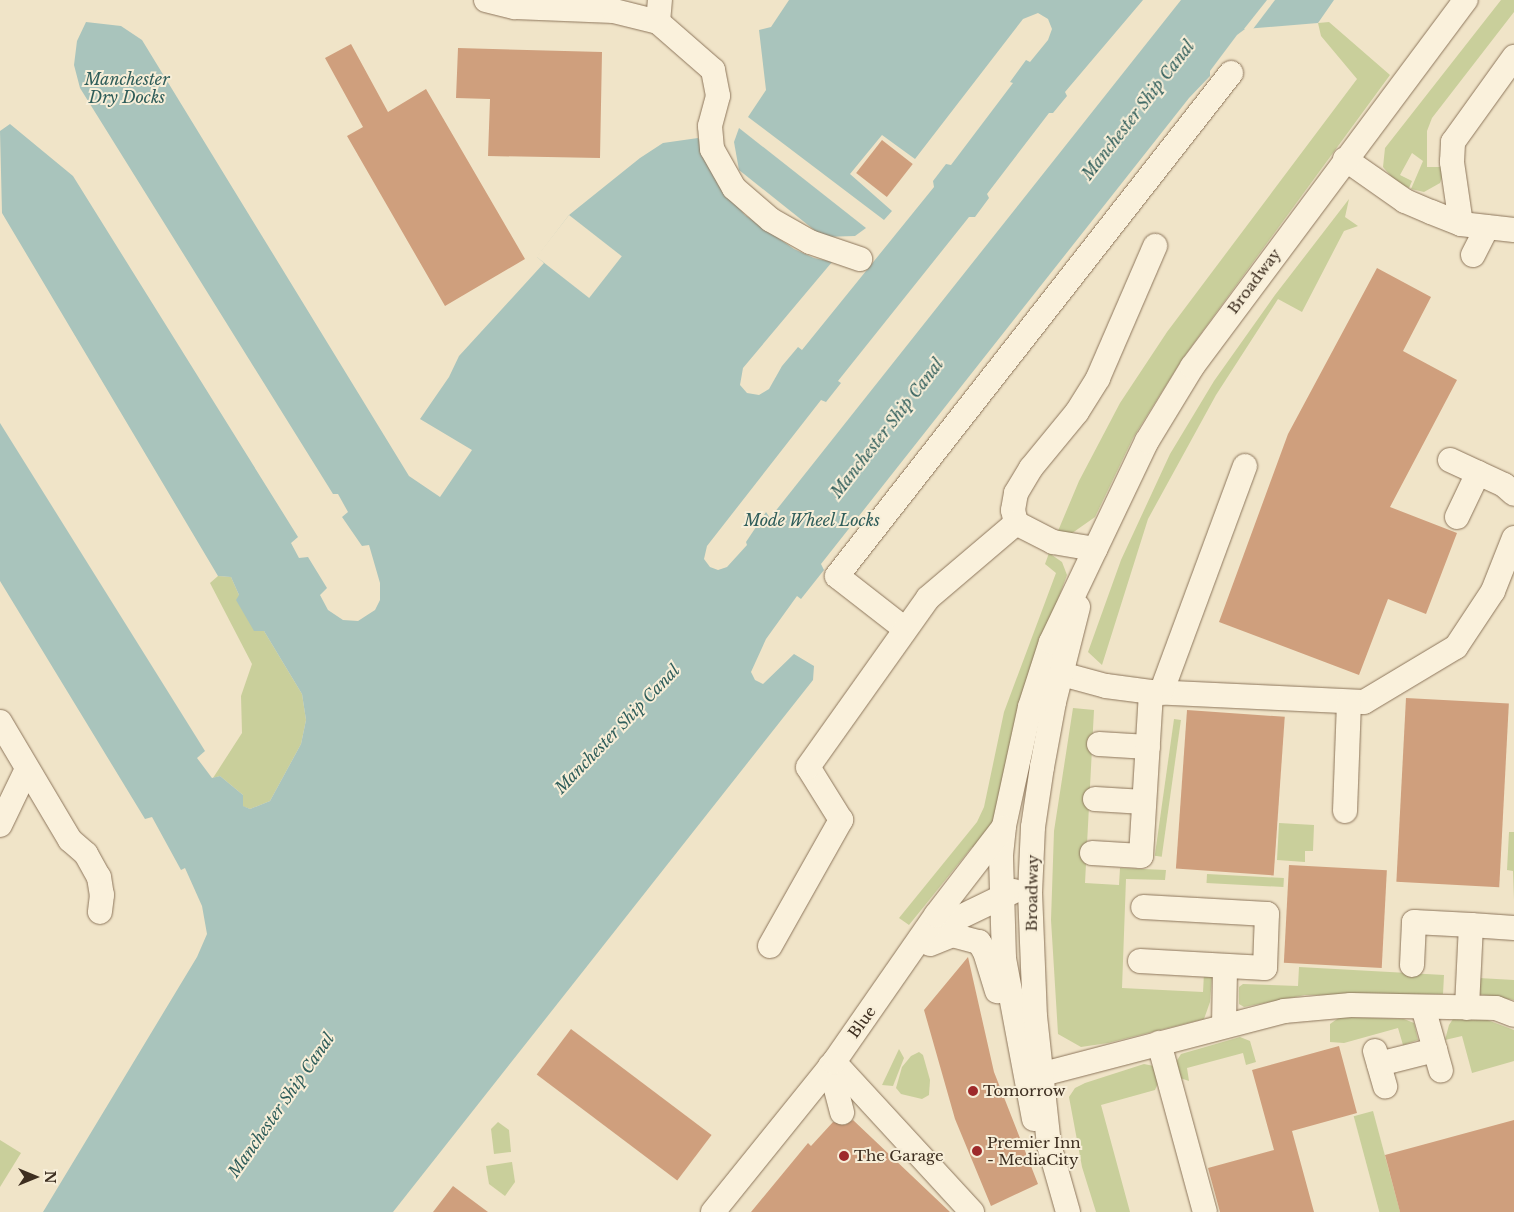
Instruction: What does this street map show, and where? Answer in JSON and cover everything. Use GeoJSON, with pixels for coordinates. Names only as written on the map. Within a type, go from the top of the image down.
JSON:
{"type":"FeatureCollection","features":[{"type":"Feature","properties":{"kind":"street"},"geometry":{"type":"LineString","coordinates":[[486,0],[515,7],[659,11],[714,70],[718,96],[710,126],[712,149],[734,188],[770,220],[810,242],[860,259]]}},
{"type":"Feature","properties":{"kind":"street","name":"Broadway"},"geometry":{"type":"LineString","coordinates":[[899,971],[931,943],[950,922],[1014,891],[1031,767],[1065,608],[1080,585],[1147,441],[1176,391],[1345,159],[1466,0]]}},
{"type":"Feature","properties":{"kind":"street"},"geometry":{"type":"LineString","coordinates":[[1461,224],[1452,162],[1453,142],[1514,57]]}},
{"type":"Feature","properties":{"kind":"street"},"geometry":{"type":"LineString","coordinates":[[905,629],[836,576],[1231,73]]}},
{"type":"Feature","properties":{"kind":"street"},"geometry":{"type":"LineString","coordinates":[[1345,159],[1405,201],[1461,224],[1514,230]]}},
{"type":"Feature","properties":{"kind":"street"},"geometry":{"type":"LineString","coordinates":[[1472,255],[1487,227]]}},
{"type":"Feature","properties":{"kind":"street"},"geometry":{"type":"LineString","coordinates":[[1096,549],[1053,542],[1016,523],[1012,510],[1016,493],[1031,468],[1077,412],[1098,378],[1155,246]]}},
{"type":"Feature","properties":{"kind":"street"},"geometry":{"type":"LineString","coordinates":[[1450,460],[1504,485],[1514,494]]}},
{"type":"Feature","properties":{"kind":"street"},"geometry":{"type":"LineString","coordinates":[[1092,853],[1141,856],[1148,747],[1156,693],[1245,466]]}},
{"type":"Feature","properties":{"kind":"street"},"geometry":{"type":"LineString","coordinates":[[1458,517],[1478,473]]}},
{"type":"Feature","properties":{"kind":"street"},"geometry":{"type":"LineString","coordinates":[[770,946],[841,820],[808,767],[928,598],[1016,523]]}},
{"type":"Feature","properties":{"kind":"street"},"geometry":{"type":"LineString","coordinates":[[1052,671],[1156,693],[1364,702],[1378,697],[1456,647],[1493,591],[1514,538]]}},
{"type":"Feature","properties":{"kind":"street","name":"Broadway"},"geometry":{"type":"LineString","coordinates":[[1068,1212],[1049,1145],[1043,1074],[1034,1017],[1030,921],[1032,836],[1044,758],[1052,671],[1056,654],[1069,644],[1080,585]]}},
{"type":"Feature","properties":{"kind":"street","name":"Broadway"},"geometry":{"type":"LineString","coordinates":[[1034,1118],[1004,958],[1001,897],[1004,826],[1030,707],[1052,671]]}},
{"type":"Feature","properties":{"kind":"street"},"geometry":{"type":"LineString","coordinates":[[1345,811],[1349,702]]}},
{"type":"Feature","properties":{"kind":"street"},"geometry":{"type":"LineString","coordinates":[[0,722],[70,840],[86,854],[99,877],[100,912]]}},
{"type":"Feature","properties":{"kind":"street"},"geometry":{"type":"LineString","coordinates":[[1099,744],[1148,747]]}},
{"type":"Feature","properties":{"kind":"street"},"geometry":{"type":"LineString","coordinates":[[0,825],[27,768]]}},
{"type":"Feature","properties":{"kind":"street"},"geometry":{"type":"LineString","coordinates":[[1096,799],[1144,802]]}},
{"type":"Feature","properties":{"kind":"street","name":"Blue"},"geometry":{"type":"LineString","coordinates":[[713,1212],[832,1064],[1004,826]]}},
{"type":"Feature","properties":{"kind":"street"},"geometry":{"type":"LineString","coordinates":[[1140,961],[1264,968],[1267,914],[1143,907]]}},
{"type":"Feature","properties":{"kind":"street"},"geometry":{"type":"LineString","coordinates":[[1412,965],[1414,922],[1514,928]]}},
{"type":"Feature","properties":{"kind":"street"},"geometry":{"type":"LineString","coordinates":[[1467,1008],[1471,925]]}},
{"type":"Feature","properties":{"kind":"street","name":"Broadway"},"geometry":{"type":"LineString","coordinates":[[931,943],[952,936],[961,936],[978,942],[986,952],[1026,1103],[1049,1145]]}},
{"type":"Feature","properties":{"kind":"street"},"geometry":{"type":"LineString","coordinates":[[1224,1026],[1225,966]]}},
{"type":"Feature","properties":{"kind":"street"},"geometry":{"type":"LineString","coordinates":[[1043,1074],[1284,1012],[1317,1008],[1423,1007],[1496,1008],[1514,1015]]}},
{"type":"Feature","properties":{"kind":"street"},"geometry":{"type":"LineString","coordinates":[[1380,1067],[1438,1061],[1423,1007]]}},
{"type":"Feature","properties":{"kind":"street"},"geometry":{"type":"LineString","coordinates":[[1159,1044],[1205,1212]]}},
{"type":"Feature","properties":{"kind":"street"},"geometry":{"type":"LineString","coordinates":[[804,1098],[840,1115],[832,1064]]}},
{"type":"Feature","properties":{"kind":"street"},"geometry":{"type":"LineString","coordinates":[[832,1064],[972,1212]]}},
{"type":"Feature","properties":{"kind":"green space"},"geometry":{"type":"Polygon","coordinates":[[[1501,0],[1514,0],[1514,12],[1432,118],[1427,131],[1427,167],[1446,167],[1440,183],[1424,192],[1411,189],[1423,161],[1412,153],[1400,175],[1412,181],[1409,188],[1396,182],[1383,167],[1385,148],[1501,0]]]}},
{"type":"Feature","properties":{"kind":"green space"},"geometry":{"type":"Polygon","coordinates":[[[1329,22],[1390,75],[1183,358],[1133,438],[1095,517],[1068,536],[1058,531],[1079,481],[1120,403],[1167,332],[1357,79],[1321,36],[1318,23],[1329,22]]]}},
{"type":"Feature","properties":{"kind":"green space"},"geometry":{"type":"Polygon","coordinates":[[[1349,199],[1345,217],[1358,226],[1344,231],[1302,312],[1278,299],[1216,395],[1148,519],[1102,665],[1088,652],[1121,560],[1170,454],[1214,381],[1275,295],[1349,199]]]}},
{"type":"Feature","properties":{"kind":"green space"},"geometry":{"type":"Polygon","coordinates":[[[1049,553],[1062,562],[1067,575],[1033,667],[994,825],[979,851],[972,847],[909,925],[899,918],[977,822],[984,807],[1004,712],[1056,573],[1045,564],[1049,553]]]}},
{"type":"Feature","properties":{"kind":"green space"},"geometry":{"type":"Polygon","coordinates":[[[218,576],[231,577],[239,595],[264,631],[302,694],[306,720],[301,744],[270,801],[250,809],[242,806],[243,795],[220,776],[213,778],[242,733],[241,696],[252,664],[210,583],[218,576]]]}},
{"type":"Feature","properties":{"kind":"green space"},"geometry":{"type":"Polygon","coordinates":[[[1073,708],[1094,710],[1085,883],[1119,885],[1120,868],[1166,870],[1165,880],[1126,879],[1122,988],[1203,992],[1204,973],[1212,977],[1210,1002],[1204,1019],[1108,1043],[1081,1047],[1058,1034],[1051,920],[1054,831],[1073,708]]]}},
{"type":"Feature","properties":{"kind":"green space"},"geometry":{"type":"Polygon","coordinates":[[[1174,719],[1181,720],[1162,857],[1155,856],[1174,719]]]}},
{"type":"Feature","properties":{"kind":"green space"},"geometry":{"type":"Polygon","coordinates":[[[1279,823],[1314,825],[1313,851],[1305,851],[1305,862],[1277,860],[1279,823]]]}},
{"type":"Feature","properties":{"kind":"green space"},"geometry":{"type":"Polygon","coordinates":[[[1509,832],[1514,832],[1514,900],[1513,871],[1507,870],[1509,832]]]}},
{"type":"Feature","properties":{"kind":"green space"},"geometry":{"type":"Polygon","coordinates":[[[1207,874],[1284,878],[1283,887],[1207,883],[1207,874]]]}},
{"type":"Feature","properties":{"kind":"green space"},"geometry":{"type":"Polygon","coordinates":[[[1299,967],[1444,975],[1443,994],[1305,995],[1244,1007],[1239,1004],[1239,987],[1243,984],[1298,986],[1299,967]]]}},
{"type":"Feature","properties":{"kind":"green space"},"geometry":{"type":"Polygon","coordinates":[[[1479,978],[1514,980],[1514,1000],[1478,994],[1479,978]]]}},
{"type":"Feature","properties":{"kind":"green space"},"geometry":{"type":"Polygon","coordinates":[[[1340,1017],[1404,1019],[1414,1023],[1418,1040],[1403,1045],[1398,1028],[1344,1043],[1330,1042],[1330,1024],[1340,1017]]]}},
{"type":"Feature","properties":{"kind":"green space"},"geometry":{"type":"Polygon","coordinates":[[[1462,1017],[1482,1018],[1514,1030],[1514,1061],[1472,1073],[1462,1036],[1445,1040],[1449,1025],[1453,1019],[1462,1017]]]}},
{"type":"Feature","properties":{"kind":"green space"},"geometry":{"type":"Polygon","coordinates":[[[1240,1037],[1250,1041],[1256,1062],[1246,1065],[1243,1053],[1187,1068],[1189,1081],[1180,1078],[1176,1062],[1181,1054],[1240,1037]]]}},
{"type":"Feature","properties":{"kind":"green space"},"geometry":{"type":"Polygon","coordinates":[[[899,1049],[904,1058],[893,1086],[882,1085],[899,1049]]]}},
{"type":"Feature","properties":{"kind":"green space"},"geometry":{"type":"Polygon","coordinates":[[[919,1052],[923,1055],[930,1080],[929,1095],[922,1099],[901,1094],[896,1088],[902,1067],[911,1056],[919,1052]]]}},
{"type":"Feature","properties":{"kind":"green space"},"geometry":{"type":"Polygon","coordinates":[[[1144,1064],[1154,1066],[1159,1081],[1155,1090],[1101,1105],[1130,1212],[1096,1212],[1082,1167],[1069,1097],[1075,1088],[1085,1083],[1144,1064]]]}},
{"type":"Feature","properties":{"kind":"green space"},"geometry":{"type":"Polygon","coordinates":[[[1373,1111],[1400,1212],[1379,1212],[1354,1116],[1373,1111]]]}},
{"type":"Feature","properties":{"kind":"green space"},"geometry":{"type":"Polygon","coordinates":[[[498,1122],[509,1130],[511,1152],[494,1154],[491,1129],[498,1122]]]}},
{"type":"Feature","properties":{"kind":"green space"},"geometry":{"type":"Polygon","coordinates":[[[0,1140],[21,1153],[0,1187],[0,1140]]]}},
{"type":"Feature","properties":{"kind":"green space"},"geometry":{"type":"Polygon","coordinates":[[[512,1162],[515,1182],[505,1196],[489,1184],[486,1166],[512,1162]]]}},
{"type":"Feature","properties":{"kind":"water"},"geometry":{"type":"Polygon","coordinates":[[[789,0],[1143,0],[1065,92],[1067,96],[1053,113],[1049,113],[987,194],[989,198],[975,217],[969,217],[838,381],[841,383],[826,402],[821,400],[707,546],[704,559],[710,567],[718,570],[727,567],[747,545],[746,542],[766,512],[770,518],[1181,0],[1334,0],[1318,23],[1245,29],[1237,35],[1210,71],[1210,76],[1189,98],[821,564],[824,570],[801,599],[797,596],[766,639],[751,672],[755,680],[763,684],[794,654],[814,666],[813,680],[393,1212],[43,1212],[197,957],[207,934],[202,906],[185,868],[181,870],[152,817],[145,819],[0,581],[0,423],[205,751],[197,758],[212,778],[220,776],[243,795],[243,806],[250,809],[270,801],[301,744],[306,720],[302,694],[264,631],[254,631],[236,600],[239,595],[231,577],[218,576],[2,213],[0,131],[10,124],[73,176],[298,537],[291,543],[299,558],[308,557],[327,588],[320,595],[328,610],[343,620],[358,621],[375,610],[380,600],[380,583],[369,545],[362,546],[342,517],[348,512],[338,494],[333,494],[80,88],[74,65],[77,41],[86,22],[121,26],[142,40],[409,476],[440,497],[472,450],[420,419],[449,377],[459,356],[544,263],[537,257],[569,215],[640,158],[663,143],[698,138],[725,192],[745,215],[794,249],[814,258],[832,262],[743,368],[740,385],[747,393],[759,395],[769,389],[782,366],[798,347],[802,350],[934,187],[933,181],[946,164],[951,165],[1013,83],[1010,82],[1026,60],[1030,62],[1048,40],[1052,29],[1048,19],[1038,13],[1023,19],[915,159],[882,135],[850,174],[892,211],[884,220],[748,117],[766,90],[759,30],[771,27],[789,0]]]}},
{"type":"Feature","properties":{"kind":"water"},"geometry":{"type":"Polygon","coordinates":[[[739,128],[866,228],[855,236],[823,237],[739,170],[734,142],[739,128]]]}},
{"type":"Feature","properties":{"kind":"pier"},"geometry":{"type":"Polygon","coordinates":[[[1267,0],[1275,0],[1253,29],[1244,29],[1267,0]]]}},
{"type":"Feature","properties":{"kind":"pier"},"geometry":{"type":"Polygon","coordinates":[[[569,215],[622,256],[589,298],[536,257],[569,215]]]}},
{"type":"Feature","properties":{"kind":"building"},"geometry":{"type":"Polygon","coordinates":[[[351,44],[388,112],[426,89],[525,259],[445,306],[347,136],[363,127],[325,58],[351,44]]]}},
{"type":"Feature","properties":{"kind":"building"},"geometry":{"type":"Polygon","coordinates":[[[458,48],[602,52],[600,158],[488,156],[490,99],[456,98],[458,48]]]}},
{"type":"Feature","properties":{"kind":"building"},"geometry":{"type":"Polygon","coordinates":[[[882,140],[913,164],[887,197],[856,173],[882,140]]]}},
{"type":"Feature","properties":{"kind":"building"},"geometry":{"type":"Polygon","coordinates":[[[1377,268],[1431,297],[1403,351],[1457,380],[1390,507],[1457,533],[1426,614],[1388,599],[1359,675],[1219,622],[1288,434],[1377,268]]]}},
{"type":"Feature","properties":{"kind":"building"},"geometry":{"type":"Polygon","coordinates":[[[1406,698],[1509,703],[1499,887],[1396,882],[1406,698]]]}},
{"type":"Feature","properties":{"kind":"building"},"geometry":{"type":"Polygon","coordinates":[[[1187,710],[1285,717],[1274,875],[1176,869],[1187,710]]]}},
{"type":"Feature","properties":{"kind":"building"},"geometry":{"type":"Polygon","coordinates":[[[1289,865],[1387,870],[1382,968],[1284,963],[1289,865]]]}},
{"type":"Feature","properties":{"kind":"building","name":"Tomorrow"},"geometry":{"type":"Polygon","coordinates":[[[968,957],[994,1072],[1038,1184],[991,1206],[955,1119],[924,1010],[968,957]]]}},
{"type":"Feature","properties":{"kind":"building"},"geometry":{"type":"Polygon","coordinates":[[[571,1029],[712,1135],[677,1180],[537,1075],[571,1029]]]}},
{"type":"Feature","properties":{"kind":"building"},"geometry":{"type":"Polygon","coordinates":[[[1339,1046],[1357,1113],[1292,1131],[1314,1212],[1220,1212],[1208,1168],[1274,1150],[1252,1070],[1339,1046]]]}},
{"type":"Feature","properties":{"kind":"building","name":"The Garage"},"geometry":{"type":"Polygon","coordinates":[[[853,1120],[950,1212],[751,1212],[808,1143],[811,1146],[833,1122],[845,1125],[853,1120]]]}},
{"type":"Feature","properties":{"kind":"building"},"geometry":{"type":"Polygon","coordinates":[[[1514,1120],[1514,1212],[1400,1212],[1385,1155],[1514,1120]]]}},
{"type":"Feature","properties":{"kind":"building"},"geometry":{"type":"Polygon","coordinates":[[[453,1186],[488,1212],[433,1212],[453,1186]]]}},
{"type":"Feature","properties":{"kind":"place","name":"Tomorrow"},"geometry":{"type":"Point","coordinates":[973,1091]}},
{"type":"Feature","properties":{"kind":"place","name":"Premier Inn - MediaCity"},"geometry":{"type":"Point","coordinates":[977,1151]}},
{"type":"Feature","properties":{"kind":"place","name":"The Garage"},"geometry":{"type":"Point","coordinates":[844,1156]}},
{"type":"Feature","properties":{"kind":"water label","name":"Manchester Dry Docks"},"geometry":{"type":"Point","coordinates":[127,88]}},
{"type":"Feature","properties":{"kind":"water label","name":"Manchester Ship Canal"},"geometry":{"type":"Point","coordinates":[1138,110]}},
{"type":"Feature","properties":{"kind":"water label","name":"Manchester Ship Canal"},"geometry":{"type":"Point","coordinates":[887,428]}},
{"type":"Feature","properties":{"kind":"water label","name":"Mode Wheel Locks"},"geometry":{"type":"Point","coordinates":[812,520]}},
{"type":"Feature","properties":{"kind":"water label","name":"Manchester Ship Canal"},"geometry":{"type":"Point","coordinates":[617,729]}},
{"type":"Feature","properties":{"kind":"water label","name":"Manchester Ship Canal"},"geometry":{"type":"Point","coordinates":[281,1105]}}]}
